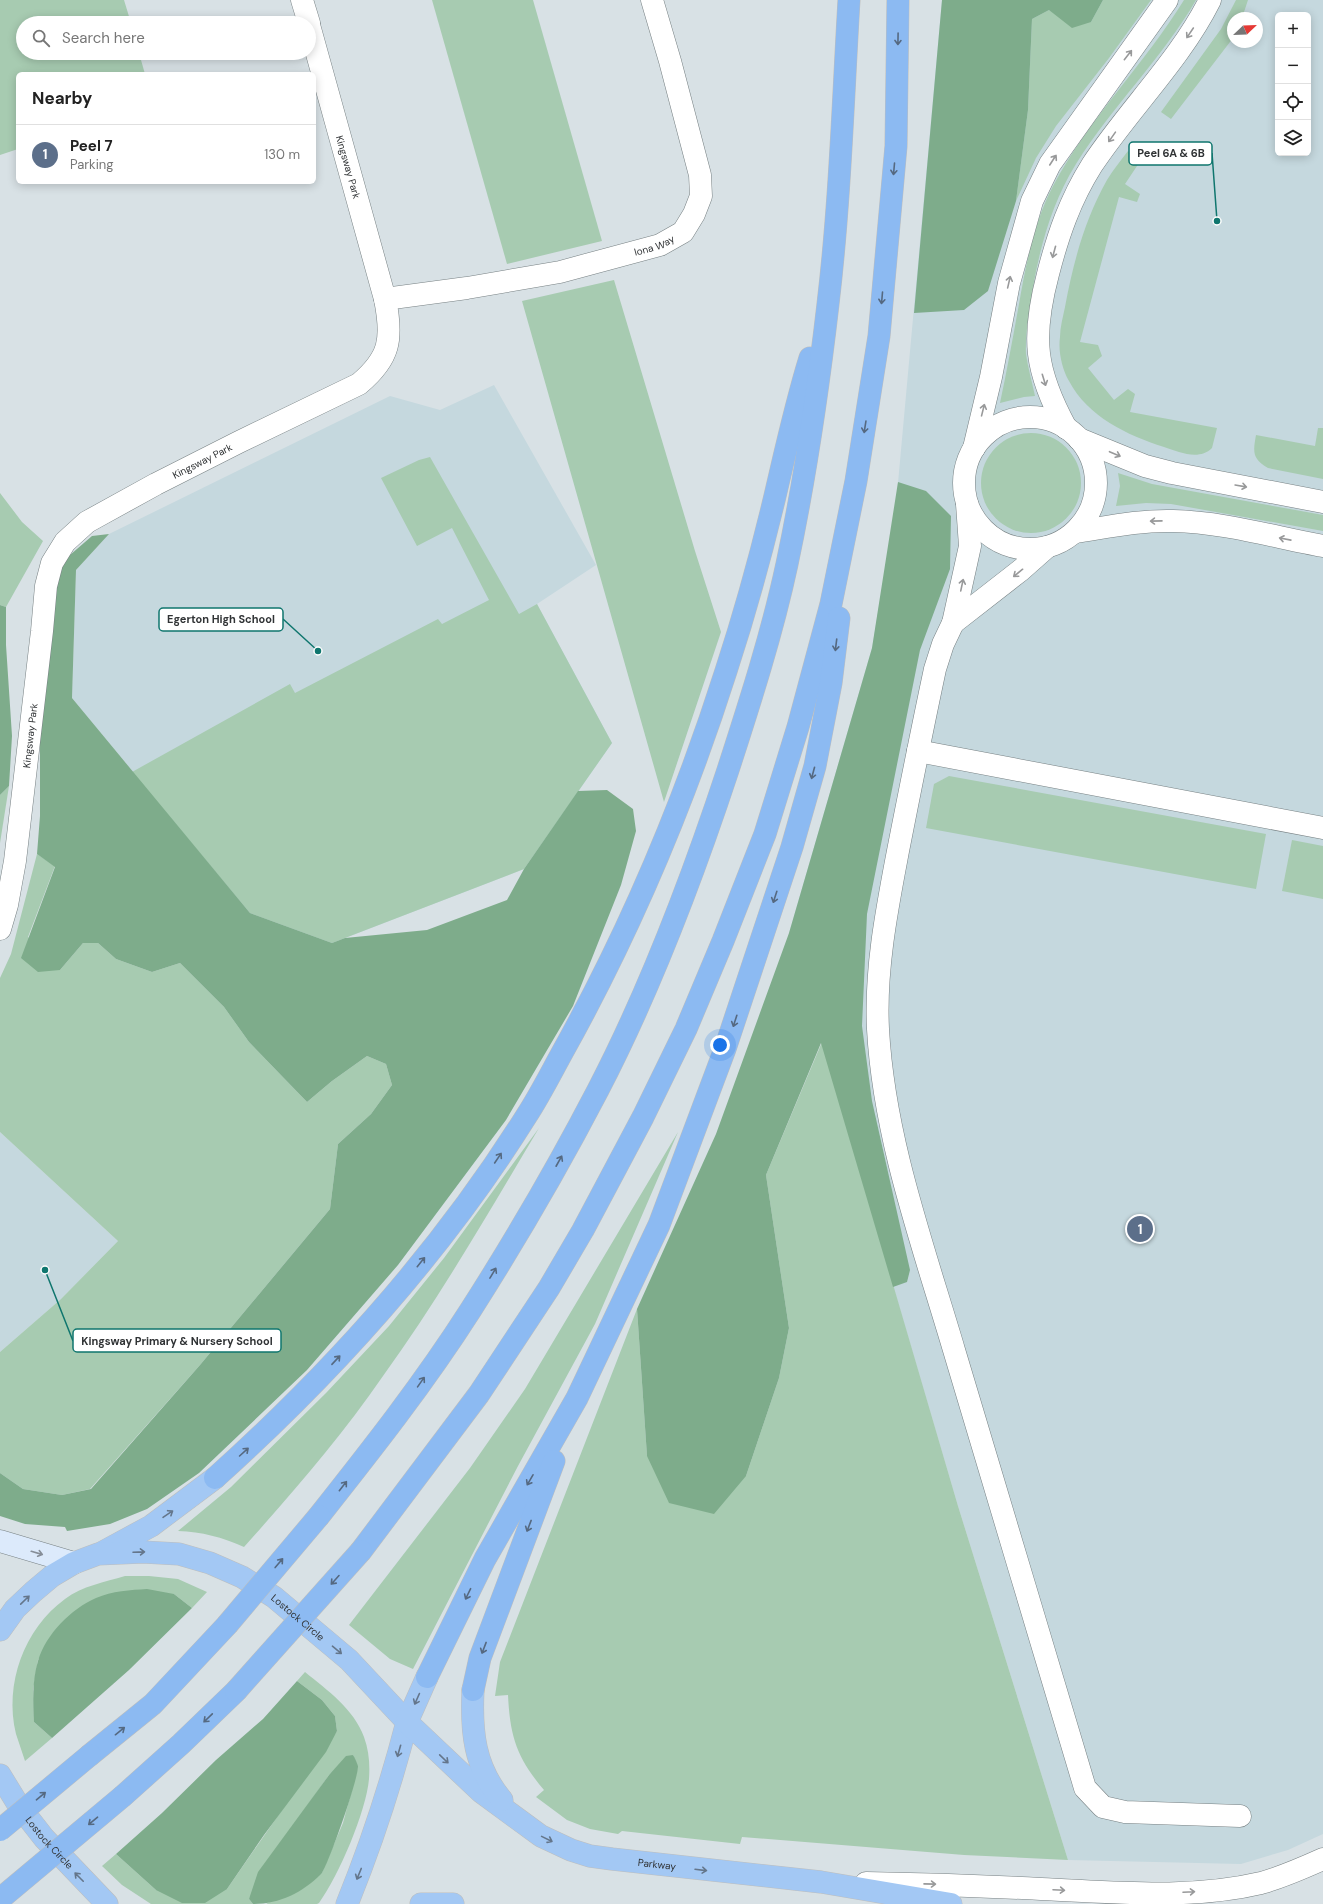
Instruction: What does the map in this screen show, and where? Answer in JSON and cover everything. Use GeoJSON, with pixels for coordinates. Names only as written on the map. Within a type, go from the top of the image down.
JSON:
{"type":"FeatureCollection","features":[{"type":"Feature","properties":{"kind":"highway"},"geometry":{"type":"LineString","coordinates":[[0,1830],[153,1704],[227,1625],[319,1516],[396,1418],[469,1312],[536,1202],[599,1088],[654,971],[701,853],[752,696],[786,566],[810,436],[828,303],[841,146],[849,0]]}},
{"type":"Feature","properties":{"kind":"highway"},"geometry":{"type":"LineString","coordinates":[[347,1904],[364,1859],[399,1752],[407,1722],[427,1677],[485,1559],[577,1398],[659,1225],[725,1049],[792,847],[815,766],[831,683],[856,481],[878,336],[896,146],[898,0]]}},
{"type":"Feature","properties":{"kind":"highway"},"geometry":{"type":"LineString","coordinates":[[98,1554],[151,1526],[215,1478],[310,1389],[368,1325],[423,1260],[477,1189],[528,1114],[585,1013],[630,922],[669,832],[721,687],[755,578],[797,400],[828,303]]}},
{"type":"Feature","properties":{"kind":"highway"},"geometry":{"type":"LineString","coordinates":[[0,1899],[123,1796],[180,1744],[236,1690],[361,1551],[479,1394],[548,1288],[583,1230],[644,1117],[686,1029],[723,941],[765,834],[798,727],[831,604],[856,481]]}},
{"type":"Feature","properties":{"kind":"highway"},"geometry":{"type":"LineString","coordinates":[[515,1816],[497,1795],[483,1772],[475,1745],[472,1718],[473,1690],[480,1658],[577,1398]]}},
{"type":"Feature","properties":{"kind":"highway","name":"Lostock Circle"},"geometry":{"type":"LineString","coordinates":[[0,1630],[15,1609],[33,1592],[52,1576],[74,1563],[98,1554],[143,1552],[179,1554],[210,1563],[242,1577],[274,1597],[349,1660],[407,1722]]}},
{"type":"Feature","properties":{"kind":"highway","name":"Parkway"},"geometry":{"type":"LineString","coordinates":[[407,1722],[481,1792],[541,1836],[570,1850],[590,1856],[710,1871],[821,1882],[951,1904]]}},
{"type":"Feature","properties":{"kind":"highway","name":"Lostock Circle"},"geometry":{"type":"LineString","coordinates":[[0,1775],[20,1806],[44,1838],[70,1868],[107,1904]]}},
{"type":"Feature","properties":{"kind":"highway"},"geometry":{"type":"LineString","coordinates":[[421,1904],[453,1904]]}},
{"type":"Feature","properties":{"kind":"main road"},"geometry":{"type":"LineString","coordinates":[[0,1542],[74,1563]]}},
{"type":"Feature","properties":{"kind":"street","name":"Kingsway Park"},"geometry":{"type":"LineString","coordinates":[[302,0],[307,16]]}},
{"type":"Feature","properties":{"kind":"street","name":"Iona Way"},"geometry":{"type":"LineString","coordinates":[[385,300],[560,272],[660,245],[683,232],[694,214],[701,196],[700,175],[670,61],[652,0]]}},
{"type":"Feature","properties":{"kind":"street"},"geometry":{"type":"LineString","coordinates":[[1167,0],[1050,164],[1032,201],[1009,283],[991,377],[974,448],[966,465],[964,485],[970,546],[953,623],[943,644],[935,669],[886,914],[879,971],[878,1027],[881,1066],[894,1138],[911,1203],[992,1481],[1086,1788],[1103,1807],[1125,1812],[1240,1816]]}},
{"type":"Feature","properties":{"kind":"street"},"geometry":{"type":"LineString","coordinates":[[967,504],[976,522],[990,536],[1008,546],[1027,550],[1047,547],[1062,541],[1076,532],[1088,515],[1095,496],[1096,476],[1090,456],[1073,434],[1051,400],[1039,361],[1038,342],[1045,285],[1060,231],[1075,195],[1092,166],[1182,45],[1210,0]]}},
{"type":"Feature","properties":{"kind":"street","name":"Kingsway Park"},"geometry":{"type":"LineString","coordinates":[[0,929],[7,905],[15,861],[46,586],[52,563],[65,542],[87,522],[149,488],[239,442],[359,384],[372,373],[379,364],[388,346],[390,330],[385,300],[316,49]]}},
{"type":"Feature","properties":{"kind":"street"},"geometry":{"type":"LineString","coordinates":[[974,448],[988,432],[1006,421],[1027,417],[1047,420],[1073,434],[1145,466],[1172,473],[1323,502]]}},
{"type":"Feature","properties":{"kind":"street"},"geometry":{"type":"LineString","coordinates":[[1076,532],[1141,521],[1173,521],[1205,523],[1323,546]]}},
{"type":"Feature","properties":{"kind":"street"},"geometry":{"type":"LineString","coordinates":[[953,623],[1021,570],[1047,547]]}},
{"type":"Feature","properties":{"kind":"street"},"geometry":{"type":"LineString","coordinates":[[918,751],[1323,828]]}},
{"type":"Feature","properties":{"kind":"street"},"geometry":{"type":"LineString","coordinates":[[821,1882],[958,1885],[1155,1894],[1215,1891],[1261,1882],[1293,1873],[1323,1859]]}},
{"type":"Feature","properties":{"kind":"shaded area"},"geometry":{"type":"Polygon","coordinates":[[[942,0],[1323,0],[1323,1834],[1288,1850],[1241,1864],[1068,1860],[958,1506],[789,933],[872,648],[896,505],[942,0]]]}},
{"type":"Feature","properties":{"kind":"shaded area"},"geometry":{"type":"Polygon","coordinates":[[[494,385],[596,565],[537,604],[612,743],[524,869],[332,943],[250,913],[72,698],[76,570],[109,534],[390,396],[440,410],[494,385]]]}},
{"type":"Feature","properties":{"kind":"shaded area"},"geometry":{"type":"Polygon","coordinates":[[[0,1132],[118,1241],[61,1299],[0,1352],[0,1132]]]}},
{"type":"Feature","properties":{"kind":"green space"},"geometry":{"type":"Polygon","coordinates":[[[0,0],[124,0],[129,16],[16,16],[16,60],[141,60],[144,72],[16,72],[16,150],[0,155],[0,0]]]}},
{"type":"Feature","properties":{"kind":"green space"},"geometry":{"type":"Polygon","coordinates":[[[432,0],[533,0],[602,241],[507,264],[432,0]]]}},
{"type":"Feature","properties":{"kind":"green space"},"geometry":{"type":"Polygon","coordinates":[[[942,0],[1103,0],[1091,22],[1072,28],[1049,10],[1032,19],[1028,110],[1016,201],[988,291],[964,310],[914,313],[942,0]]]}},
{"type":"Feature","properties":{"kind":"green space"},"geometry":{"type":"Polygon","coordinates":[[[1103,0],[1151,0],[1109,58],[1056,126],[1036,158],[1016,201],[1028,110],[1032,19],[1049,10],[1091,22],[1103,0]]]}},
{"type":"Feature","properties":{"kind":"green space"},"geometry":{"type":"Polygon","coordinates":[[[1184,0],[1196,0],[1183,22],[1153,63],[1105,122],[1090,143],[1068,178],[1054,208],[1039,256],[1026,338],[1026,354],[1035,396],[1000,403],[1028,259],[1046,200],[1067,161],[1083,137],[1152,47],[1184,0]]]}},
{"type":"Feature","properties":{"kind":"green space"},"geometry":{"type":"Polygon","coordinates":[[[1236,0],[1248,0],[1244,12],[1230,12],[1236,0]]]}},
{"type":"Feature","properties":{"kind":"green space"},"geometry":{"type":"Polygon","coordinates":[[[1227,17],[1227,46],[1171,119],[1161,112],[1221,29],[1227,17]]]}},
{"type":"Feature","properties":{"kind":"green space"},"geometry":{"type":"Polygon","coordinates":[[[1128,151],[1141,160],[1125,184],[1140,194],[1137,202],[1119,197],[1080,342],[1098,345],[1102,356],[1088,368],[1114,400],[1128,389],[1135,394],[1130,412],[1217,428],[1212,448],[1201,454],[1195,455],[1182,453],[1136,437],[1098,415],[1077,394],[1064,371],[1061,360],[1061,326],[1076,258],[1086,226],[1092,210],[1109,176],[1128,151]]]}},
{"type":"Feature","properties":{"kind":"green space"},"geometry":{"type":"Polygon","coordinates":[[[614,280],[695,551],[721,632],[664,802],[522,301],[614,280]]]}},
{"type":"Feature","properties":{"kind":"green space"},"geometry":{"type":"Polygon","coordinates":[[[1318,428],[1323,428],[1323,479],[1268,468],[1256,458],[1254,446],[1256,435],[1315,446],[1318,428]]]}},
{"type":"Feature","properties":{"kind":"green space"},"geometry":{"type":"Polygon","coordinates":[[[1031,433],[1050,437],[1066,448],[1077,464],[1081,483],[1077,502],[1066,518],[1050,529],[1031,533],[1012,529],[996,518],[985,502],[981,483],[985,464],[996,448],[1012,437],[1031,433]]]}},
{"type":"Feature","properties":{"kind":"green space"},"geometry":{"type":"Polygon","coordinates":[[[430,457],[519,614],[537,604],[612,743],[524,869],[332,943],[250,913],[132,772],[290,684],[295,693],[438,619],[442,624],[489,600],[452,528],[417,546],[381,478],[419,460],[430,457]]]}},
{"type":"Feature","properties":{"kind":"green space"},"geometry":{"type":"Polygon","coordinates":[[[1118,473],[1152,484],[1323,515],[1323,531],[1171,504],[1146,503],[1116,506],[1120,486],[1118,473]]]}},
{"type":"Feature","properties":{"kind":"green space"},"geometry":{"type":"Polygon","coordinates":[[[898,482],[926,491],[951,516],[950,569],[920,650],[867,914],[862,1026],[872,1101],[910,1270],[907,1282],[893,1287],[821,1043],[766,1175],[789,1328],[779,1378],[746,1476],[714,1514],[669,1503],[647,1456],[637,1309],[716,1134],[789,933],[872,648],[898,482]]]}},
{"type":"Feature","properties":{"kind":"green space"},"geometry":{"type":"Polygon","coordinates":[[[0,493],[22,522],[43,541],[6,607],[0,605],[0,493]]]}},
{"type":"Feature","properties":{"kind":"green space"},"geometry":{"type":"Polygon","coordinates":[[[109,534],[76,570],[72,698],[250,913],[332,943],[345,938],[427,930],[507,900],[524,869],[578,791],[607,790],[633,809],[636,831],[621,885],[573,1006],[506,1120],[398,1265],[307,1370],[199,1473],[147,1509],[110,1524],[67,1531],[65,1527],[25,1524],[0,1516],[0,1473],[23,1489],[62,1495],[91,1489],[200,1365],[330,1209],[338,1144],[371,1114],[392,1085],[386,1064],[367,1056],[332,1081],[307,1102],[249,1042],[224,1007],[180,963],[152,972],[116,959],[98,943],[83,943],[60,970],[38,972],[21,958],[55,867],[37,854],[40,816],[40,717],[50,592],[63,561],[92,536],[109,534]]]}},
{"type":"Feature","properties":{"kind":"green space"},"geometry":{"type":"Polygon","coordinates":[[[0,605],[6,607],[6,645],[12,736],[9,786],[0,795],[0,605]]]}},
{"type":"Feature","properties":{"kind":"green space"},"geometry":{"type":"Polygon","coordinates":[[[949,776],[1266,834],[1256,889],[926,828],[934,784],[949,776]]]}},
{"type":"Feature","properties":{"kind":"green space"},"geometry":{"type":"Polygon","coordinates":[[[9,786],[0,843],[0,795],[9,786]]]}},
{"type":"Feature","properties":{"kind":"green space"},"geometry":{"type":"Polygon","coordinates":[[[1292,840],[1323,846],[1323,899],[1282,891],[1292,840]]]}},
{"type":"Feature","properties":{"kind":"green space"},"geometry":{"type":"Polygon","coordinates":[[[37,854],[55,866],[28,937],[60,970],[83,943],[98,943],[116,959],[152,972],[180,963],[224,1007],[249,1042],[307,1102],[332,1081],[367,1056],[386,1064],[392,1085],[371,1114],[338,1144],[330,1209],[200,1365],[90,1489],[62,1495],[23,1489],[0,1473],[0,1352],[61,1299],[118,1241],[0,1132],[0,978],[11,954],[37,854]]]}},
{"type":"Feature","properties":{"kind":"green space"},"geometry":{"type":"Polygon","coordinates":[[[822,1042],[958,1506],[1068,1860],[964,1855],[742,1837],[740,1844],[622,1831],[618,1834],[590,1829],[567,1820],[536,1797],[544,1790],[527,1768],[521,1757],[513,1735],[508,1695],[495,1696],[500,1662],[637,1309],[647,1456],[746,1476],[779,1378],[789,1328],[766,1175],[822,1042]]]}},
{"type":"Feature","properties":{"kind":"green space"},"geometry":{"type":"Polygon","coordinates":[[[539,1128],[483,1223],[444,1285],[367,1399],[298,1485],[244,1547],[228,1540],[212,1536],[178,1531],[231,1487],[326,1393],[389,1326],[444,1258],[539,1128]]]}},
{"type":"Feature","properties":{"kind":"green space"},"geometry":{"type":"Polygon","coordinates":[[[678,1132],[595,1324],[518,1466],[413,1669],[390,1659],[349,1625],[470,1468],[525,1389],[678,1132]]]}},
{"type":"Feature","properties":{"kind":"green space"},"geometry":{"type":"Polygon","coordinates":[[[125,1576],[149,1576],[178,1579],[207,1592],[192,1608],[174,1594],[53,1633],[38,1660],[33,1690],[34,1722],[52,1738],[25,1761],[16,1734],[13,1715],[13,1696],[15,1677],[28,1642],[38,1626],[51,1611],[65,1599],[86,1588],[125,1576]]]}},
{"type":"Feature","properties":{"kind":"green space"},"geometry":{"type":"Polygon","coordinates":[[[147,1589],[174,1594],[192,1608],[129,1670],[52,1738],[34,1722],[33,1699],[35,1676],[38,1661],[47,1641],[53,1632],[69,1616],[96,1598],[122,1591],[147,1589]]]}},
{"type":"Feature","properties":{"kind":"green space"},"geometry":{"type":"Polygon","coordinates":[[[305,1672],[339,1701],[354,1718],[364,1737],[369,1763],[367,1793],[357,1825],[343,1860],[319,1903],[266,1904],[322,1872],[343,1823],[358,1767],[353,1755],[329,1775],[300,1816],[249,1899],[253,1904],[151,1904],[122,1885],[102,1866],[116,1854],[156,1890],[227,1889],[337,1731],[335,1716],[322,1700],[297,1681],[305,1672]]]}},
{"type":"Feature","properties":{"kind":"green space"},"geometry":{"type":"Polygon","coordinates":[[[297,1681],[322,1700],[335,1716],[337,1731],[326,1752],[264,1835],[227,1889],[205,1903],[182,1903],[156,1890],[116,1854],[162,1813],[216,1760],[263,1719],[297,1681]]]}},
{"type":"Feature","properties":{"kind":"green space"},"geometry":{"type":"Polygon","coordinates":[[[353,1755],[358,1766],[354,1786],[336,1839],[325,1868],[321,1874],[306,1887],[281,1900],[253,1904],[249,1899],[258,1872],[329,1775],[346,1756],[353,1755]]]}},
{"type":"Feature","properties":{"kind":"place","name":"Peel 6A & 6B"},"geometry":{"type":"Point","coordinates":[1217,221]}},
{"type":"Feature","properties":{"kind":"place","name":"Egerton High School"},"geometry":{"type":"Point","coordinates":[318,651]}},
{"type":"Feature","properties":{"kind":"place","name":"Peel 7"},"geometry":{"type":"Point","coordinates":[1140,1229]}},
{"type":"Feature","properties":{"kind":"place","name":"Kingsway Primary & Nursery School"},"geometry":{"type":"Point","coordinates":[45,1270]}}]}
